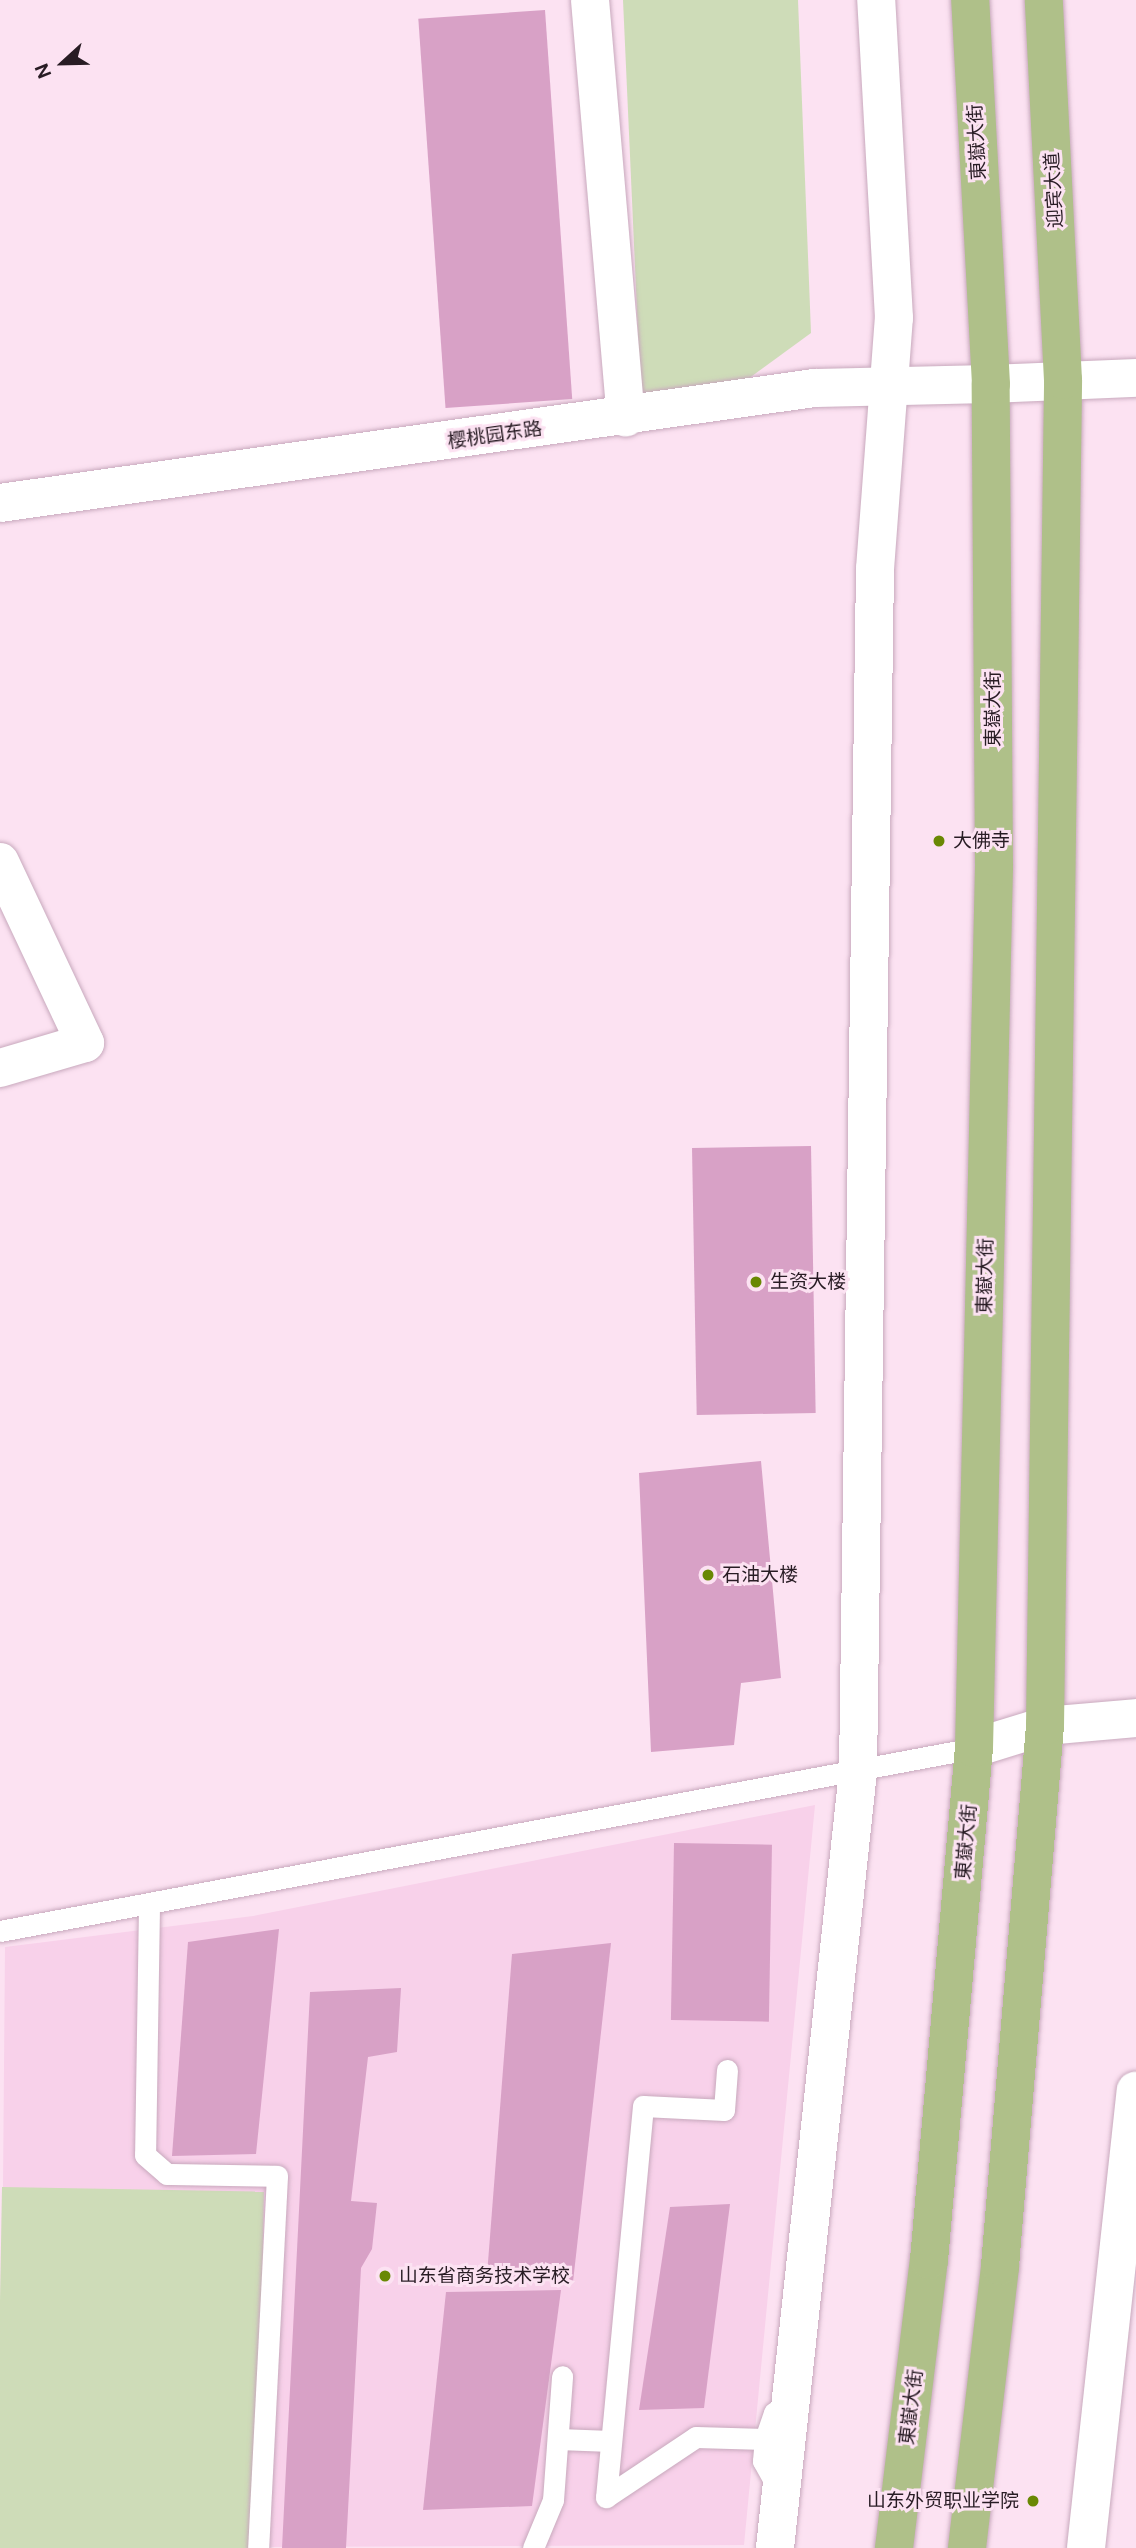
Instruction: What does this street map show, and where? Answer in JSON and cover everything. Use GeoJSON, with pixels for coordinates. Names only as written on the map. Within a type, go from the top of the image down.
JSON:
{"type":"FeatureCollection","features":[{"type":"Feature","properties":{"kind":"main road","name":"東嶽大街"},"geometry":{"type":"LineString","coordinates":[[894,2548],[929,2260],[974,1748],[995,867],[991,384],[970,0]]}},
{"type":"Feature","properties":{"kind":"main road","name":"迎宾大道"},"geometry":{"type":"LineString","coordinates":[[1044,0],[1063,380]]}},
{"type":"Feature","properties":{"kind":"main road"},"geometry":{"type":"LineString","coordinates":[[967,2548],[1000,2266],[1045,1726],[1063,380]]}},
{"type":"Feature","properties":{"kind":"street"},"geometry":{"type":"LineString","coordinates":[[590,0],[626,417]]}},
{"type":"Feature","properties":{"kind":"street"},"geometry":{"type":"LineString","coordinates":[[775,2548],[779,2490],[858,1771],[875,569],[894,318],[876,0]]}},
{"type":"Feature","properties":{"kind":"street","name":"樱桃园东路"},"geometry":{"type":"LineString","coordinates":[[0,503],[626,417],[814,388],[1136,379]]}},
{"type":"Feature","properties":{"kind":"street"},"geometry":{"type":"LineString","coordinates":[[0,862],[85,1043],[0,1068]]}},
{"type":"Feature","properties":{"kind":"street"},"geometry":{"type":"LineString","coordinates":[[974,1748],[1045,1726],[1136,1718]]}},
{"type":"Feature","properties":{"kind":"street"},"geometry":{"type":"LineString","coordinates":[[1086,2548],[1136,2091]]}},
{"type":"Feature","properties":{"kind":"lane"},"geometry":{"type":"LineString","coordinates":[[0,1931],[149,1906],[974,1748]]}},
{"type":"Feature","properties":{"kind":"lane"},"geometry":{"type":"LineString","coordinates":[[149,1906],[145,2155],[167,2174],[277,2176],[258,2548]]}},
{"type":"Feature","properties":{"kind":"lane"},"geometry":{"type":"LineString","coordinates":[[727,2070],[724,2110],[643,2106],[606,2497],[696,2437],[765,2439]]}},
{"type":"Feature","properties":{"kind":"lane"},"geometry":{"type":"LineString","coordinates":[[533,2548],[552,2500],[562,2376]]}},
{"type":"Feature","properties":{"kind":"lane"},"geometry":{"type":"LineString","coordinates":[[779,2490],[763,2461],[765,2439],[774,2413],[789,2404]]}},
{"type":"Feature","properties":{"kind":"lane"},"geometry":{"type":"LineString","coordinates":[[558,2439],[611,2441]]}},
{"type":"Feature","properties":{"kind":"shaded area","name":"山东省商务技术学校"},"geometry":{"type":"Polygon","coordinates":[[[815,1805],[744,2545],[0,2548],[5,1947],[253,1916],[815,1805]]]}},
{"type":"Feature","properties":{"kind":"green space"},"geometry":{"type":"Polygon","coordinates":[[[623,0],[798,0],[811,333],[733,390],[641,400],[623,0]]]}},
{"type":"Feature","properties":{"kind":"green space"},"geometry":{"type":"Polygon","coordinates":[[[2,2187],[264,2192],[258,2548],[0,2548],[2,2187]]]}},
{"type":"Feature","properties":{"kind":"building"},"geometry":{"type":"Polygon","coordinates":[[[545,10],[572,399],[446,408],[418,19],[545,10]]]}},
{"type":"Feature","properties":{"kind":"building","name":"生资大楼"},"geometry":{"type":"Polygon","coordinates":[[[811,1146],[816,1413],[697,1415],[692,1148],[811,1146]]]}},
{"type":"Feature","properties":{"kind":"building","name":"石油大楼"},"geometry":{"type":"Polygon","coordinates":[[[761,1461],[781,1678],[741,1683],[734,1745],[651,1752],[639,1473],[761,1461]]]}},
{"type":"Feature","properties":{"kind":"building"},"geometry":{"type":"Polygon","coordinates":[[[674,1843],[772,1845],[769,2022],[671,2020],[674,1843]]]}},
{"type":"Feature","properties":{"kind":"building"},"geometry":{"type":"Polygon","coordinates":[[[279,1929],[256,2154],[172,2156],[188,1942],[279,1929]]]}},
{"type":"Feature","properties":{"kind":"building"},"geometry":{"type":"Polygon","coordinates":[[[611,1943],[573,2282],[487,2275],[512,1954],[611,1943]]]}},
{"type":"Feature","properties":{"kind":"building"},"geometry":{"type":"Polygon","coordinates":[[[401,1988],[397,2052],[368,2057],[351,2201],[377,2203],[372,2249],[361,2268],[346,2548],[282,2548],[310,1992],[401,1988]]]}},
{"type":"Feature","properties":{"kind":"building"},"geometry":{"type":"Polygon","coordinates":[[[730,2204],[704,2408],[639,2410],[670,2207],[730,2204]]]}},
{"type":"Feature","properties":{"kind":"building"},"geometry":{"type":"Polygon","coordinates":[[[561,2290],[532,2506],[423,2510],[446,2292],[561,2290]]]}},
{"type":"Feature","properties":{"kind":"place","name":"大佛寺"},"geometry":{"type":"Point","coordinates":[939,841]}},
{"type":"Feature","properties":{"kind":"place","name":"生资大楼"},"geometry":{"type":"Point","coordinates":[756,1282]}},
{"type":"Feature","properties":{"kind":"place","name":"石油大楼"},"geometry":{"type":"Point","coordinates":[708,1575]}},
{"type":"Feature","properties":{"kind":"place","name":"山东省商务技术学校"},"geometry":{"type":"Point","coordinates":[385,2276]}},
{"type":"Feature","properties":{"kind":"place","name":"山东外贸职业学院"},"geometry":{"type":"Point","coordinates":[1033,2501]}}]}
